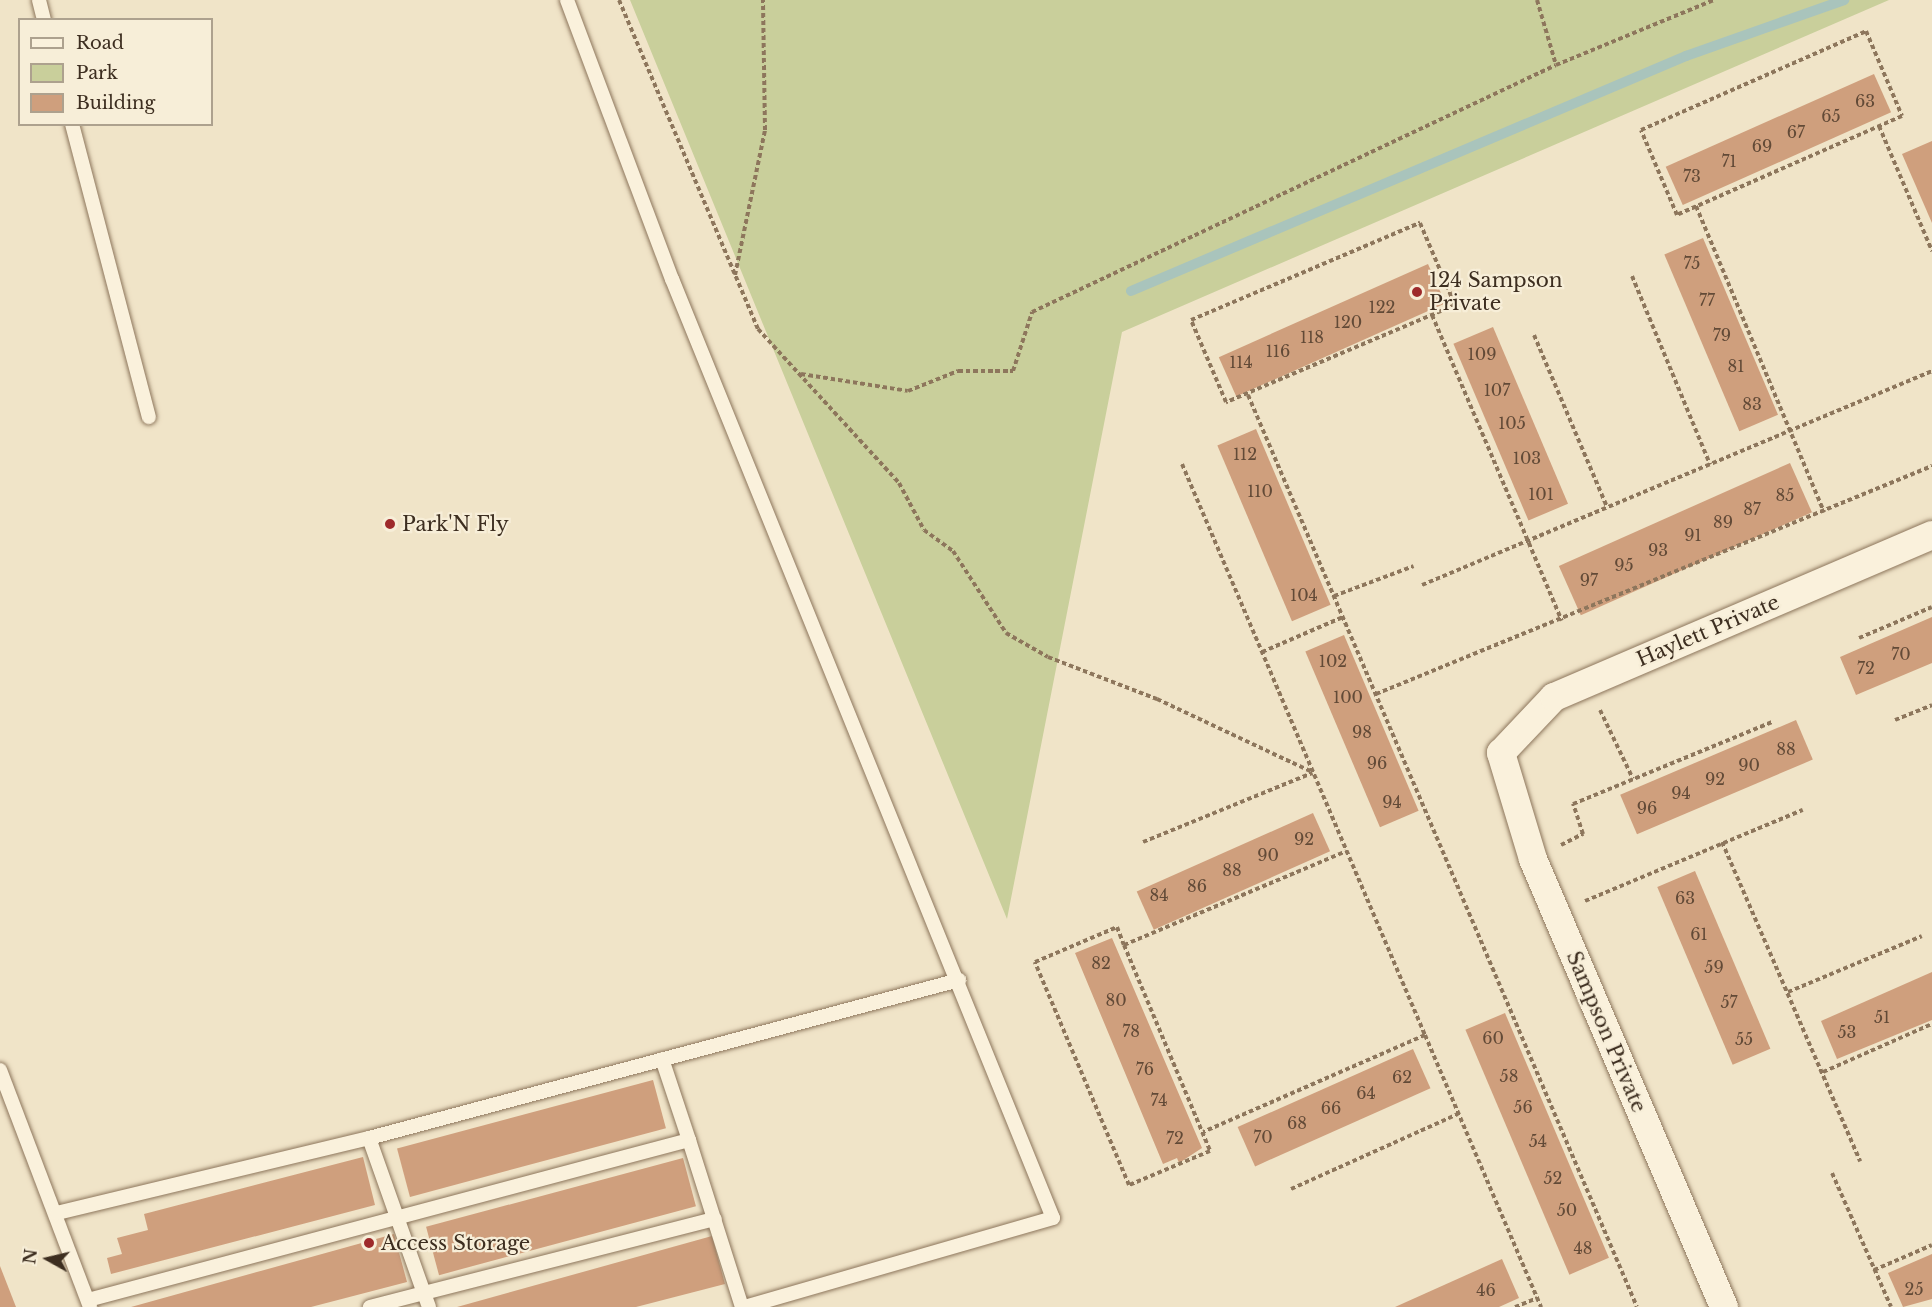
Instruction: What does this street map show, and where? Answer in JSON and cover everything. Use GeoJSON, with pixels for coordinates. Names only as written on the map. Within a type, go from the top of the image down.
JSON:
{"type":"FeatureCollection","features":[{"type":"Feature","properties":{"kind":"street","name":"Haylett Private"},"geometry":{"type":"LineString","coordinates":[[1501,753],[1554,697],[1932,535]]}},
{"type":"Feature","properties":{"kind":"street","name":"Sampson Private"},"geometry":{"type":"LineString","coordinates":[[1501,753],[1533,859],[1724,1307]]}},
{"type":"Feature","properties":{"kind":"lane"},"geometry":{"type":"LineString","coordinates":[[39,0],[44,18]]}},
{"type":"Feature","properties":{"kind":"lane"},"geometry":{"type":"LineString","coordinates":[[567,0],[672,279],[959,980],[1053,1218],[743,1307],[662,1059]]}},
{"type":"Feature","properties":{"kind":"lane"},"geometry":{"type":"LineString","coordinates":[[73,126],[149,417]]}},
{"type":"Feature","properties":{"kind":"lane"},"geometry":{"type":"LineString","coordinates":[[57,1213],[369,1138],[959,980]]}},
{"type":"Feature","properties":{"kind":"lane"},"geometry":{"type":"LineString","coordinates":[[0,1070],[57,1213],[89,1304],[396,1215],[689,1140]]}},
{"type":"Feature","properties":{"kind":"lane"},"geometry":{"type":"LineString","coordinates":[[369,1138],[429,1307]]}},
{"type":"Feature","properties":{"kind":"lane"},"geometry":{"type":"LineString","coordinates":[[370,1307],[714,1219]]}},
{"type":"Feature","properties":{"kind":"path"},"geometry":{"type":"LineString","coordinates":[[619,0],[758,329],[899,483],[924,530],[953,551],[1006,633],[1047,657],[1157,699],[1312,772]]}},
{"type":"Feature","properties":{"kind":"path"},"geometry":{"type":"LineString","coordinates":[[735,276],[765,130],[763,0]]}},
{"type":"Feature","properties":{"kind":"path"},"geometry":{"type":"LineString","coordinates":[[1537,0],[1556,65]]}},
{"type":"Feature","properties":{"kind":"path"},"geometry":{"type":"LineString","coordinates":[[800,374],[908,391],[958,371],[1013,371],[1032,312],[1556,65],[1714,0]]}},
{"type":"Feature","properties":{"kind":"path"},"geometry":{"type":"LineString","coordinates":[[1866,31],[1902,116],[1696,206],[1677,215],[1641,130],[1866,31]]}},
{"type":"Feature","properties":{"kind":"path"},"geometry":{"type":"LineString","coordinates":[[1879,126],[1932,251]]}},
{"type":"Feature","properties":{"kind":"path"},"geometry":{"type":"LineString","coordinates":[[1696,206],[1824,512]]}},
{"type":"Feature","properties":{"kind":"path"},"geometry":{"type":"LineString","coordinates":[[1420,223],[1455,305],[1248,395],[1226,402],[1191,320],[1420,223]]}},
{"type":"Feature","properties":{"kind":"path"},"geometry":{"type":"LineString","coordinates":[[1632,276],[1710,464]]}},
{"type":"Feature","properties":{"kind":"path"},"geometry":{"type":"LineString","coordinates":[[1432,315],[1562,621]]}},
{"type":"Feature","properties":{"kind":"path"},"geometry":{"type":"LineString","coordinates":[[1534,335],[1607,507]]}},
{"type":"Feature","properties":{"kind":"path"},"geometry":{"type":"LineString","coordinates":[[1422,585],[1932,371]]}},
{"type":"Feature","properties":{"kind":"path"},"geometry":{"type":"LineString","coordinates":[[1248,395],[1637,1307]]}},
{"type":"Feature","properties":{"kind":"path"},"geometry":{"type":"LineString","coordinates":[[1182,464],[1541,1307]]}},
{"type":"Feature","properties":{"kind":"path"},"geometry":{"type":"LineString","coordinates":[[1376,694],[1562,621],[1932,466]]}},
{"type":"Feature","properties":{"kind":"path"},"geometry":{"type":"LineString","coordinates":[[1334,596],[1414,566]]}},
{"type":"Feature","properties":{"kind":"path"},"geometry":{"type":"LineString","coordinates":[[1858,638],[1932,607]]}},
{"type":"Feature","properties":{"kind":"path"},"geometry":{"type":"LineString","coordinates":[[1262,652],[1343,617]]}},
{"type":"Feature","properties":{"kind":"path"},"geometry":{"type":"LineString","coordinates":[[1587,683],[1633,779]]}},
{"type":"Feature","properties":{"kind":"path"},"geometry":{"type":"LineString","coordinates":[[1894,720],[1932,705]]}},
{"type":"Feature","properties":{"kind":"path"},"geometry":{"type":"LineString","coordinates":[[1533,859],[1583,834],[1573,804],[1772,722]]}},
{"type":"Feature","properties":{"kind":"path"},"geometry":{"type":"LineString","coordinates":[[1143,842],[1312,772]]}},
{"type":"Feature","properties":{"kind":"path"},"geometry":{"type":"LineString","coordinates":[[1556,914],[1722,842],[1803,810]]}},
{"type":"Feature","properties":{"kind":"path"},"geometry":{"type":"LineString","coordinates":[[1722,842],[1860,1161]]}},
{"type":"Feature","properties":{"kind":"path"},"geometry":{"type":"LineString","coordinates":[[1124,945],[1346,851]]}},
{"type":"Feature","properties":{"kind":"path"},"geometry":{"type":"LineString","coordinates":[[1117,927],[1124,945],[1210,1151],[1129,1185],[1035,962],[1117,927]]}},
{"type":"Feature","properties":{"kind":"path"},"geometry":{"type":"LineString","coordinates":[[1788,992],[1922,936]]}},
{"type":"Feature","properties":{"kind":"path"},"geometry":{"type":"LineString","coordinates":[[1823,1072],[1932,1024]]}},
{"type":"Feature","properties":{"kind":"path"},"geometry":{"type":"LineString","coordinates":[[1203,1132],[1425,1035]]}},
{"type":"Feature","properties":{"kind":"path"},"geometry":{"type":"LineString","coordinates":[[1291,1189],[1458,1114]]}},
{"type":"Feature","properties":{"kind":"path"},"geometry":{"type":"LineString","coordinates":[[1832,1173],[1891,1307]]}},
{"type":"Feature","properties":{"kind":"path"},"geometry":{"type":"LineString","coordinates":[[1875,1270],[1932,1245]]}},
{"type":"Feature","properties":{"kind":"path"},"geometry":{"type":"LineString","coordinates":[[1515,1307],[1537,1298]]}},
{"type":"Feature","properties":{"kind":"green space"},"geometry":{"type":"Polygon","coordinates":[[[630,0],[1889,0],[1122,332],[1007,919],[630,0]]]}},
{"type":"Feature","properties":{"kind":"building"},"geometry":{"type":"Polygon","coordinates":[[[1874,74],[1891,112],[1683,205],[1666,167],[1874,74]]]}},
{"type":"Feature","properties":{"kind":"building"},"geometry":{"type":"Polygon","coordinates":[[[1932,141],[1932,223],[1902,154],[1932,141]]]}},
{"type":"Feature","properties":{"kind":"building"},"geometry":{"type":"Polygon","coordinates":[[[1703,238],[1778,415],[1739,431],[1664,254],[1703,238]]]}},
{"type":"Feature","properties":{"kind":"building"},"geometry":{"type":"Polygon","coordinates":[[[1428,264],[1445,303],[1236,396],[1219,357],[1428,264]]]}},
{"type":"Feature","properties":{"kind":"building"},"geometry":{"type":"Polygon","coordinates":[[[1493,327],[1568,504],[1528,521],[1453,344],[1493,327]]]}},
{"type":"Feature","properties":{"kind":"building"},"geometry":{"type":"Polygon","coordinates":[[[1256,429],[1331,605],[1292,621],[1217,445],[1256,429]]]}},
{"type":"Feature","properties":{"kind":"building"},"geometry":{"type":"Polygon","coordinates":[[[1790,463],[1812,512],[1581,615],[1559,566],[1790,463]]]}},
{"type":"Feature","properties":{"kind":"building"},"geometry":{"type":"Polygon","coordinates":[[[1932,617],[1932,663],[1856,695],[1840,657],[1932,617]]]}},
{"type":"Feature","properties":{"kind":"building"},"geometry":{"type":"Polygon","coordinates":[[[1344,635],[1419,811],[1380,827],[1305,651],[1344,635]]]}},
{"type":"Feature","properties":{"kind":"building"},"geometry":{"type":"Polygon","coordinates":[[[1796,720],[1813,760],[1637,834],[1620,795],[1796,720]]]}},
{"type":"Feature","properties":{"kind":"building"},"geometry":{"type":"Polygon","coordinates":[[[1313,813],[1330,851],[1154,930],[1137,892],[1313,813]]]}},
{"type":"Feature","properties":{"kind":"building"},"geometry":{"type":"Polygon","coordinates":[[[1695,871],[1770,1049],[1733,1065],[1657,887],[1695,871]]]}},
{"type":"Feature","properties":{"kind":"building"},"geometry":{"type":"Polygon","coordinates":[[[1112,938],[1202,1148],[1179,1163],[1177,1158],[1163,1164],[1075,953],[1112,938]]]}},
{"type":"Feature","properties":{"kind":"building"},"geometry":{"type":"Polygon","coordinates":[[[1932,972],[1932,1020],[1837,1059],[1821,1021],[1932,972]]]}},
{"type":"Feature","properties":{"kind":"building"},"geometry":{"type":"Polygon","coordinates":[[[1505,1013],[1609,1258],[1569,1275],[1465,1030],[1505,1013]]]}},
{"type":"Feature","properties":{"kind":"building"},"geometry":{"type":"Polygon","coordinates":[[[1413,1049],[1430,1088],[1255,1166],[1238,1127],[1413,1049]]]}},
{"type":"Feature","properties":{"kind":"building"},"geometry":{"type":"Polygon","coordinates":[[[653,1080],[666,1128],[410,1197],[397,1149],[653,1080]]]}},
{"type":"Feature","properties":{"kind":"building"},"geometry":{"type":"Polygon","coordinates":[[[363,1157],[375,1205],[111,1274],[107,1258],[122,1254],[117,1238],[148,1230],[144,1214],[363,1157]]]}},
{"type":"Feature","properties":{"kind":"building"},"geometry":{"type":"Polygon","coordinates":[[[683,1158],[696,1206],[439,1275],[426,1227],[683,1158]]]}},
{"type":"Feature","properties":{"kind":"building"},"geometry":{"type":"Polygon","coordinates":[[[394,1234],[407,1282],[311,1307],[131,1307],[394,1234]]]}},
{"type":"Feature","properties":{"kind":"building"},"geometry":{"type":"Polygon","coordinates":[[[712,1236],[725,1284],[636,1307],[457,1307],[712,1236]]]}},
{"type":"Feature","properties":{"kind":"building"},"geometry":{"type":"Polygon","coordinates":[[[1932,1254],[1932,1299],[1903,1307],[1888,1273],[1932,1254]]]}},
{"type":"Feature","properties":{"kind":"building"},"geometry":{"type":"Polygon","coordinates":[[[1502,1259],[1519,1298],[1499,1307],[1395,1307],[1502,1259]]]}},
{"type":"Feature","properties":{"kind":"building"},"geometry":{"type":"Polygon","coordinates":[[[0,1266],[16,1307],[0,1307],[0,1266]]]}},
{"type":"Feature","properties":{"kind":"waterway"},"geometry":{"type":"LineString","coordinates":[[1131,291],[1686,56],[1844,0]]}},
{"type":"Feature","properties":{"kind":"place","name":"124 Sampson Private"},"geometry":{"type":"Point","coordinates":[1417,292]}},
{"type":"Feature","properties":{"kind":"place","name":"Park'N Fly"},"geometry":{"type":"Point","coordinates":[390,524]}},
{"type":"Feature","properties":{"kind":"place","name":"Access Storage"},"geometry":{"type":"Point","coordinates":[369,1243]}}]}
